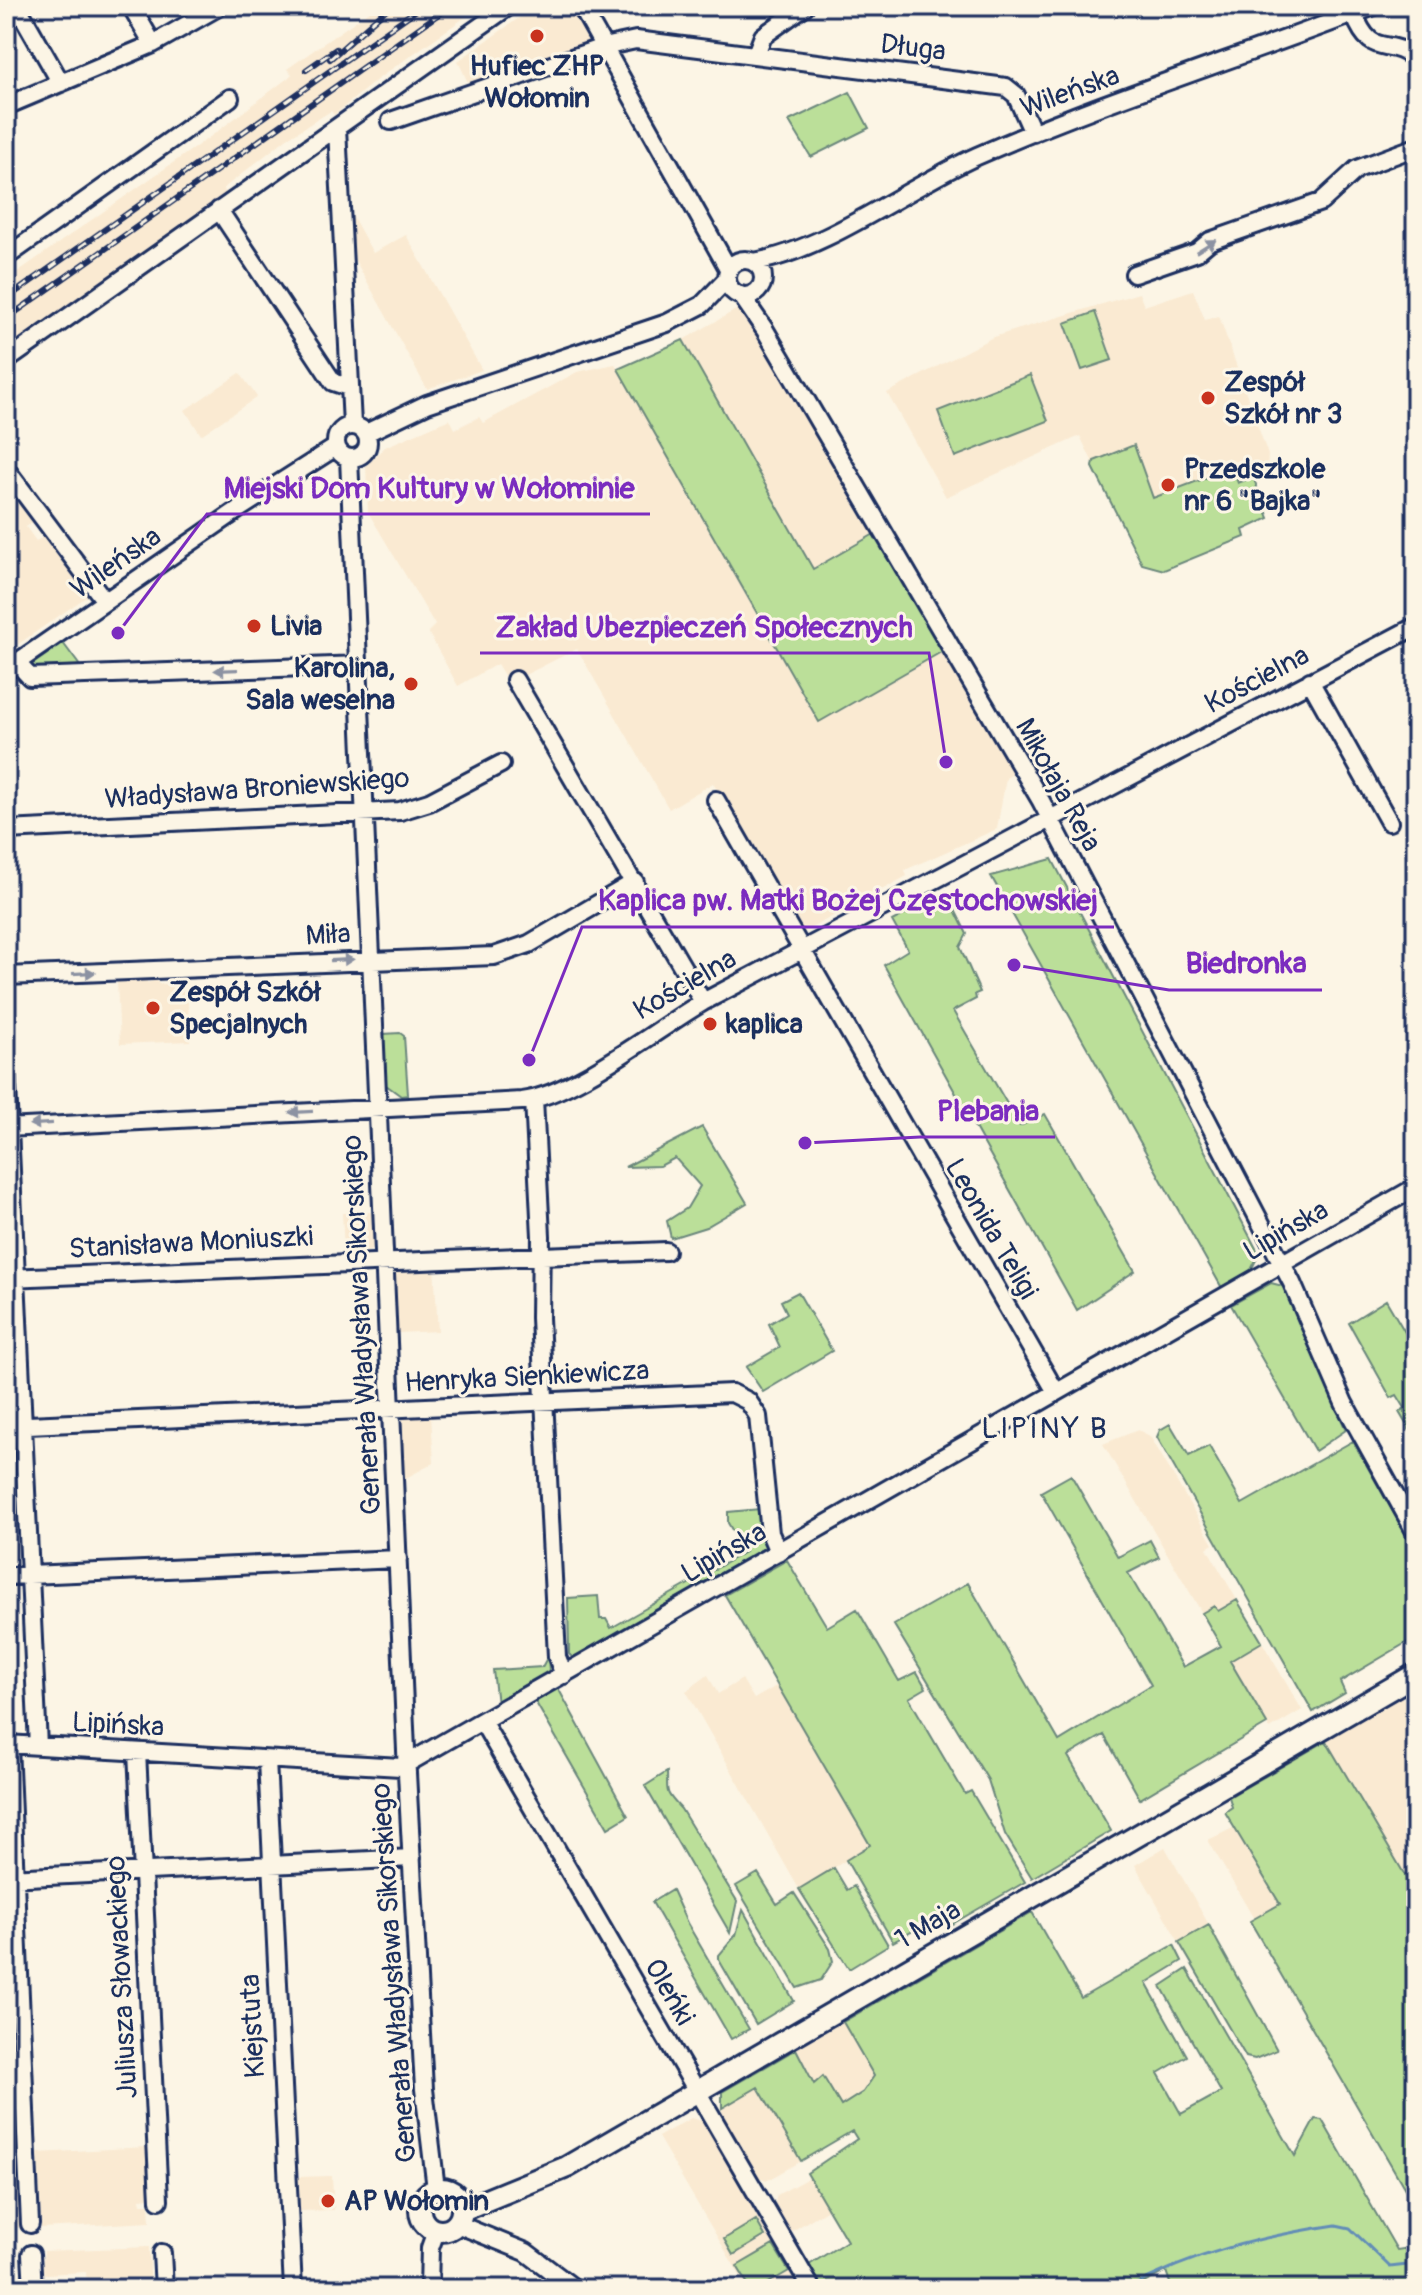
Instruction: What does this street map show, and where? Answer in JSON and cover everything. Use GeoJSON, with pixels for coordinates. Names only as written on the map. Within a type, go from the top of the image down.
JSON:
{"type":"FeatureCollection","features":[{"type":"Feature","properties":{"kind":"main road","name":"1 Maja"},"geometry":{"type":"LineString","coordinates":[[460,2217],[567,2167],[1416,1674]]}},
{"type":"Feature","properties":{"kind":"main road"},"geometry":{"type":"LineString","coordinates":[[436,2189],[454,2193],[460,2217],[449,2230],[436,2231],[423,2222],[419,2212],[426,2195],[436,2189]]}},
{"type":"Feature","properties":{"kind":"street"},"geometry":{"type":"LineString","coordinates":[[17,6],[61,83]]}},
{"type":"Feature","properties":{"kind":"street"},"geometry":{"type":"LineString","coordinates":[[131,6],[153,44]]}},
{"type":"Feature","properties":{"kind":"street"},"geometry":{"type":"LineString","coordinates":[[6,106],[153,44],[220,6]]}},
{"type":"Feature","properties":{"kind":"street"},"geometry":{"type":"LineString","coordinates":[[6,361],[509,6]]}},
{"type":"Feature","properties":{"kind":"street"},"geometry":{"type":"LineString","coordinates":[[337,128],[348,387],[359,429],[366,451],[342,452],[339,431],[359,429],[644,332],[702,305],[750,295],[761,284],[738,268],[708,230],[581,6]]}},
{"type":"Feature","properties":{"kind":"street"},"geometry":{"type":"LineString","coordinates":[[756,54],[763,36],[805,6]]}},
{"type":"Feature","properties":{"kind":"street","name":"Wileńska"},"geometry":{"type":"LineString","coordinates":[[738,268],[795,251],[975,157],[1033,133],[1374,6]]}},
{"type":"Feature","properties":{"kind":"street"},"geometry":{"type":"LineString","coordinates":[[1354,14],[1362,35],[1370,42],[1407,52],[1416,59]]}},
{"type":"Feature","properties":{"kind":"street","name":"Długa"},"geometry":{"type":"LineString","coordinates":[[391,121],[603,47],[636,40],[1006,87],[1016,95],[1033,133]]}},
{"type":"Feature","properties":{"kind":"street"},"geometry":{"type":"LineString","coordinates":[[6,257],[230,98]]}},
{"type":"Feature","properties":{"kind":"street"},"geometry":{"type":"LineString","coordinates":[[1134,274],[1197,252],[1210,241],[1321,202],[1357,169],[1416,147]]}},
{"type":"Feature","properties":{"kind":"street"},"geometry":{"type":"LineString","coordinates":[[219,210],[335,384],[348,387]]}},
{"type":"Feature","properties":{"kind":"street","name":"Wileńska"},"geometry":{"type":"LineString","coordinates":[[761,284],[790,260],[795,251]]}},
{"type":"Feature","properties":{"kind":"street"},"geometry":{"type":"LineString","coordinates":[[702,305],[738,268]]}},
{"type":"Feature","properties":{"kind":"street","name":"Mikołaja Reja"},"geometry":{"type":"LineString","coordinates":[[738,268],[740,295],[765,330],[1050,819],[1095,912],[1281,1264],[1344,1403],[1416,1533]]}},
{"type":"Feature","properties":{"kind":"street","name":"Mikołaja Reja"},"geometry":{"type":"LineString","coordinates":[[761,284],[765,330]]}},
{"type":"Feature","properties":{"kind":"street","name":"Wileńska"},"geometry":{"type":"LineString","coordinates":[[11,666],[314,460],[342,452]]}},
{"type":"Feature","properties":{"kind":"street","name":"Generała Władysława Sikorskiego"},"geometry":{"type":"LineString","coordinates":[[342,452],[350,485],[360,665],[407,1765],[424,2089],[436,2189]]}},
{"type":"Feature","properties":{"kind":"street"},"geometry":{"type":"LineString","coordinates":[[314,460],[324,460],[340,468],[350,485]]}},
{"type":"Feature","properties":{"kind":"street"},"geometry":{"type":"LineString","coordinates":[[6,469],[105,601]]}},
{"type":"Feature","properties":{"kind":"street","name":"Kościelna"},"geometry":{"type":"LineString","coordinates":[[7,1128],[534,1099],[592,1073],[703,1002],[1416,626]]}},
{"type":"Feature","properties":{"kind":"street"},"geometry":{"type":"LineString","coordinates":[[11,666],[30,677],[360,665]]}},
{"type":"Feature","properties":{"kind":"street"},"geometry":{"type":"LineString","coordinates":[[515,680],[703,1002]]}},
{"type":"Feature","properties":{"kind":"street"},"geometry":{"type":"LineString","coordinates":[[1310,681],[1389,822]]}},
{"type":"Feature","properties":{"kind":"street","name":"Władysława Broniewskiego"},"geometry":{"type":"LineString","coordinates":[[6,830],[419,807],[501,764]]}},
{"type":"Feature","properties":{"kind":"street","name":"Leonida Teligi"},"geometry":{"type":"LineString","coordinates":[[716,800],[1056,1392]]}},
{"type":"Feature","properties":{"kind":"street","name":"Miła"},"geometry":{"type":"LineString","coordinates":[[6,976],[508,953],[635,882]]}},
{"type":"Feature","properties":{"kind":"street"},"geometry":{"type":"LineString","coordinates":[[6,1064],[14,1426],[29,1575],[38,1746]]}},
{"type":"Feature","properties":{"kind":"street"},"geometry":{"type":"LineString","coordinates":[[534,1099],[544,1403],[557,1657],[564,1675]]}},
{"type":"Feature","properties":{"kind":"street","name":"Lipińska"},"geometry":{"type":"LineString","coordinates":[[7,1744],[395,1768],[407,1765],[1416,1187]]}},
{"type":"Feature","properties":{"kind":"street","name":"Stanisława Moniuszki"},"geometry":{"type":"LineString","coordinates":[[11,1278],[386,1260],[666,1251]]}},
{"type":"Feature","properties":{"kind":"street","name":"Henryka Sienkiewicza"},"geometry":{"type":"LineString","coordinates":[[14,1426],[726,1392],[742,1397],[755,1410],[761,1425],[770,1533],[778,1552]]}},
{"type":"Feature","properties":{"kind":"street"},"geometry":{"type":"LineString","coordinates":[[6,1576],[398,1559]]}},
{"type":"Feature","properties":{"kind":"street","name":"Oleńki"},"geometry":{"type":"LineString","coordinates":[[482,1721],[812,2289]]}},
{"type":"Feature","properties":{"kind":"street"},"geometry":{"type":"LineString","coordinates":[[7,1744],[11,1878],[30,2224]]}},
{"type":"Feature","properties":{"kind":"street","name":"Juliusza Słowackiego"},"geometry":{"type":"LineString","coordinates":[[137,1752],[159,2200]]}},
{"type":"Feature","properties":{"kind":"street","name":"Kiejstuta"},"geometry":{"type":"LineString","coordinates":[[267,1760],[293,2289]]}},
{"type":"Feature","properties":{"kind":"street"},"geometry":{"type":"LineString","coordinates":[[11,1878],[412,1858]]}},
{"type":"Feature","properties":{"kind":"street"},"geometry":{"type":"LineString","coordinates":[[460,2217],[526,2252],[572,2288]]}},
{"type":"Feature","properties":{"kind":"street"},"geometry":{"type":"LineString","coordinates":[[429,2289],[430,2248],[436,2231]]}},
{"type":"Feature","properties":{"kind":"street"},"geometry":{"type":"LineString","coordinates":[[162,2253],[164,2289]]}},
{"type":"Feature","properties":{"kind":"street"},"geometry":{"type":"LineString","coordinates":[[31,2254],[33,2289]]}},
{"type":"Feature","properties":{"kind":"shaded area"},"geometry":{"type":"Polygon","coordinates":[[[377,6],[481,6],[379,78],[334,115],[331,111],[286,139],[224,188],[226,197],[6,351],[6,280],[214,134],[288,78],[292,74],[287,69],[377,6]]]}},
{"type":"Feature","properties":{"kind":"shaded area"},"geometry":{"type":"Polygon","coordinates":[[[536,6],[571,6],[589,43],[470,87],[458,61],[536,6]]]}},
{"type":"Feature","properties":{"kind":"shaded area"},"geometry":{"type":"Polygon","coordinates":[[[348,208],[373,253],[406,235],[482,370],[427,389],[350,251],[348,208]]]}},
{"type":"Feature","properties":{"kind":"shaded area"},"geometry":{"type":"Polygon","coordinates":[[[1193,290],[1205,320],[1219,316],[1268,455],[1267,471],[1254,477],[1269,518],[1243,530],[1245,537],[1164,570],[1142,564],[1080,436],[946,497],[887,393],[993,337],[1139,293],[1144,306],[1193,290]]]}},
{"type":"Feature","properties":{"kind":"shaded area"},"geometry":{"type":"Polygon","coordinates":[[[741,307],[762,343],[765,342],[876,533],[813,569],[683,340],[741,307]]]}},
{"type":"Feature","properties":{"kind":"shaded area"},"geometry":{"type":"Polygon","coordinates":[[[615,364],[819,721],[943,651],[1013,774],[1006,778],[997,829],[905,870],[907,876],[800,934],[713,783],[669,809],[577,649],[509,683],[497,664],[458,686],[428,632],[435,625],[368,512],[366,466],[385,447],[450,419],[455,429],[479,417],[483,423],[577,372],[615,364]]]}},
{"type":"Feature","properties":{"kind":"shaded area"},"geometry":{"type":"Polygon","coordinates":[[[240,373],[257,397],[201,435],[185,410],[240,373]]]}},
{"type":"Feature","properties":{"kind":"shaded area"},"geometry":{"type":"Polygon","coordinates":[[[6,483],[34,521],[26,527],[36,541],[45,536],[89,595],[14,647],[18,653],[6,661],[6,483]]]}},
{"type":"Feature","properties":{"kind":"shaded area","name":"Zespół Szkół Specjalnych"},"geometry":{"type":"Polygon","coordinates":[[[147,980],[147,983],[156,980],[159,984],[187,983],[190,1041],[120,1044],[117,981],[147,980]]]}},
{"type":"Feature","properties":{"kind":"shaded area"},"geometry":{"type":"Polygon","coordinates":[[[374,1212],[375,1244],[371,1251],[344,1252],[342,1213],[374,1212]]]}},
{"type":"Feature","properties":{"kind":"shaded area"},"geometry":{"type":"Polygon","coordinates":[[[434,1266],[438,1331],[398,1333],[395,1268],[434,1266]]]}},
{"type":"Feature","properties":{"kind":"shaded area"},"geometry":{"type":"Polygon","coordinates":[[[431,1416],[434,1463],[404,1479],[401,1421],[406,1417],[431,1416]]]}},
{"type":"Feature","properties":{"kind":"shaded area"},"geometry":{"type":"Polygon","coordinates":[[[1138,1430],[1150,1436],[1213,1544],[1207,1548],[1237,1600],[1217,1611],[1214,1606],[1202,1613],[1103,1444],[1138,1430]]]}},
{"type":"Feature","properties":{"kind":"shaded area"},"geometry":{"type":"Polygon","coordinates":[[[1262,1642],[1302,1710],[1270,1729],[1230,1660],[1262,1642]]]}},
{"type":"Feature","properties":{"kind":"shaded area"},"geometry":{"type":"Polygon","coordinates":[[[708,1675],[718,1694],[742,1679],[754,1699],[778,1685],[871,1845],[799,1889],[686,1691],[708,1675]]]}},
{"type":"Feature","properties":{"kind":"shaded area"},"geometry":{"type":"Polygon","coordinates":[[[1402,1696],[1416,1720],[1416,1894],[1326,1741],[1402,1696]]]}},
{"type":"Feature","properties":{"kind":"shaded area"},"geometry":{"type":"Polygon","coordinates":[[[1235,1827],[1280,1905],[1254,1919],[1208,1840],[1235,1827]]]}},
{"type":"Feature","properties":{"kind":"shaded area"},"geometry":{"type":"Polygon","coordinates":[[[1165,1847],[1209,1925],[1179,1942],[1135,1865],[1165,1847]]]}},
{"type":"Feature","properties":{"kind":"shaded area"},"geometry":{"type":"Polygon","coordinates":[[[843,2022],[874,2076],[863,2092],[840,2107],[820,2081],[814,2085],[796,2049],[843,2022]]]}},
{"type":"Feature","properties":{"kind":"shaded area"},"geometry":{"type":"Polygon","coordinates":[[[758,2087],[801,2161],[768,2180],[757,2177],[721,2115],[722,2108],[758,2087]]]}},
{"type":"Feature","properties":{"kind":"shaded area"},"geometry":{"type":"Polygon","coordinates":[[[691,2118],[702,2121],[802,2289],[748,2289],[658,2137],[691,2118]]]}},
{"type":"Feature","properties":{"kind":"shaded area"},"geometry":{"type":"Polygon","coordinates":[[[146,2147],[149,2198],[140,2199],[141,2204],[149,2204],[150,2222],[41,2228],[38,2153],[146,2147]]]}},
{"type":"Feature","properties":{"kind":"shaded area"},"geometry":{"type":"Polygon","coordinates":[[[16,2154],[20,2227],[6,2230],[6,2155],[16,2154]]]}},
{"type":"Feature","properties":{"kind":"shaded area"},"geometry":{"type":"Polygon","coordinates":[[[332,2176],[334,2210],[299,2211],[297,2177],[332,2176]]]}},
{"type":"Feature","properties":{"kind":"shaded area"},"geometry":{"type":"Polygon","coordinates":[[[810,2177],[828,2209],[789,2233],[774,2206],[777,2195],[810,2177]]]}},
{"type":"Feature","properties":{"kind":"shaded area"},"geometry":{"type":"Polygon","coordinates":[[[149,2247],[151,2289],[87,2289],[86,2272],[45,2274],[42,2271],[44,2251],[149,2247]]]}},
{"type":"Feature","properties":{"kind":"green space"},"geometry":{"type":"Polygon","coordinates":[[[850,92],[869,128],[811,157],[789,121],[850,92]]]}},
{"type":"Feature","properties":{"kind":"green space"},"geometry":{"type":"Polygon","coordinates":[[[1095,312],[1112,360],[1082,370],[1065,323],[1095,312]]]}},
{"type":"Feature","properties":{"kind":"green space"},"geometry":{"type":"Polygon","coordinates":[[[683,340],[813,569],[876,533],[943,651],[819,722],[618,369],[683,340]]]}},
{"type":"Feature","properties":{"kind":"green space"},"geometry":{"type":"Polygon","coordinates":[[[1030,375],[1048,421],[955,457],[938,411],[1030,375]]]}},
{"type":"Feature","properties":{"kind":"green space"},"geometry":{"type":"Polygon","coordinates":[[[1134,445],[1153,498],[1232,468],[1238,483],[1253,477],[1269,518],[1243,530],[1245,537],[1164,570],[1142,564],[1093,467],[1094,461],[1134,445]]]}},
{"type":"Feature","properties":{"kind":"green space"},"geometry":{"type":"Polygon","coordinates":[[[63,643],[83,670],[33,669],[33,664],[63,643]]]}},
{"type":"Feature","properties":{"kind":"green space"},"geometry":{"type":"Polygon","coordinates":[[[1052,859],[1259,1254],[1251,1270],[1222,1288],[991,876],[1052,859]]]}},
{"type":"Feature","properties":{"kind":"green space"},"geometry":{"type":"Polygon","coordinates":[[[946,892],[967,934],[960,947],[980,992],[975,994],[976,999],[953,1011],[1020,1126],[1045,1114],[1135,1271],[1077,1310],[884,965],[908,950],[892,921],[946,892]]]}},
{"type":"Feature","properties":{"kind":"green space"},"geometry":{"type":"Polygon","coordinates":[[[400,1033],[404,1036],[408,1095],[401,1096],[386,1085],[383,1034],[400,1033]]]}},
{"type":"Feature","properties":{"kind":"green space"},"geometry":{"type":"Polygon","coordinates":[[[702,1127],[747,1203],[706,1227],[671,1238],[667,1221],[687,1208],[700,1186],[675,1158],[660,1166],[625,1167],[702,1127]]]}},
{"type":"Feature","properties":{"kind":"green space"},"geometry":{"type":"Polygon","coordinates":[[[1271,1283],[1283,1286],[1346,1430],[1315,1451],[1231,1305],[1271,1283]]]}},
{"type":"Feature","properties":{"kind":"green space"},"geometry":{"type":"Polygon","coordinates":[[[798,1292],[832,1351],[763,1392],[746,1367],[780,1347],[769,1324],[787,1313],[781,1301],[798,1292]]]}},
{"type":"Feature","properties":{"kind":"green space"},"geometry":{"type":"Polygon","coordinates":[[[1386,1300],[1416,1351],[1416,1441],[1399,1412],[1405,1408],[1397,1395],[1391,1398],[1349,1323],[1386,1300]]]}},
{"type":"Feature","properties":{"kind":"green space"},"geometry":{"type":"Polygon","coordinates":[[[1170,1424],[1189,1456],[1209,1446],[1242,1504],[1353,1441],[1416,1553],[1416,1637],[1340,1682],[1345,1693],[1313,1712],[1157,1437],[1160,1430],[1170,1424]]]}},
{"type":"Feature","properties":{"kind":"green space"},"geometry":{"type":"Polygon","coordinates":[[[1071,1475],[1118,1557],[1150,1540],[1159,1557],[1128,1573],[1183,1667],[1221,1646],[1202,1613],[1214,1606],[1218,1611],[1237,1600],[1262,1642],[1230,1661],[1267,1724],[1140,1799],[1104,1735],[1068,1756],[1111,1831],[1032,1878],[1005,1834],[988,1780],[894,1625],[968,1583],[1059,1741],[1151,1685],[1041,1492],[1071,1475]]]}},
{"type":"Feature","properties":{"kind":"green space"},"geometry":{"type":"Polygon","coordinates":[[[760,1509],[766,1547],[573,1658],[569,1654],[568,1598],[598,1596],[600,1619],[606,1619],[611,1628],[745,1552],[728,1523],[728,1512],[760,1509]]]}},
{"type":"Feature","properties":{"kind":"green space"},"geometry":{"type":"Polygon","coordinates":[[[787,1560],[827,1627],[857,1609],[899,1681],[917,1672],[926,1688],[909,1698],[965,1794],[971,1791],[1025,1882],[947,1927],[940,1916],[893,1942],[846,1860],[870,1845],[725,1595],[787,1560]]]}},
{"type":"Feature","properties":{"kind":"green space"},"geometry":{"type":"Polygon","coordinates":[[[548,1656],[549,1672],[497,1704],[493,1670],[542,1667],[548,1656]]]}},
{"type":"Feature","properties":{"kind":"green space"},"geometry":{"type":"Polygon","coordinates":[[[558,1688],[628,1816],[608,1828],[535,1701],[558,1688]]]}},
{"type":"Feature","properties":{"kind":"green space"},"geometry":{"type":"Polygon","coordinates":[[[1326,1741],[1416,1894],[1416,2208],[1250,1921],[1280,1904],[1225,1812],[1232,1807],[1229,1797],[1326,1741]]]}},
{"type":"Feature","properties":{"kind":"green space"},"geometry":{"type":"Polygon","coordinates":[[[667,1772],[669,1794],[737,1901],[730,1933],[645,1786],[667,1772]]]}},
{"type":"Feature","properties":{"kind":"green space"},"geometry":{"type":"Polygon","coordinates":[[[834,1868],[847,1890],[854,1886],[888,1945],[849,1969],[799,1889],[834,1868]]]}},
{"type":"Feature","properties":{"kind":"green space"},"geometry":{"type":"Polygon","coordinates":[[[758,1873],[777,1904],[794,1893],[830,1949],[833,1961],[821,1980],[797,1988],[736,1886],[758,1873]]]}},
{"type":"Feature","properties":{"kind":"green space"},"geometry":{"type":"Polygon","coordinates":[[[672,1890],[687,1923],[749,2029],[731,2039],[652,1902],[672,1890]]]}},
{"type":"Feature","properties":{"kind":"green space"},"geometry":{"type":"Polygon","coordinates":[[[743,1910],[794,2001],[756,2024],[719,1960],[719,1955],[736,1935],[743,1910]]]}},
{"type":"Feature","properties":{"kind":"green space"},"geometry":{"type":"Polygon","coordinates":[[[1032,1912],[1081,1998],[1174,1945],[1182,1961],[1146,1983],[1187,2056],[1158,2073],[1181,2114],[1221,2092],[1161,1986],[1187,1969],[1295,2156],[1315,2119],[1322,2120],[1397,2250],[1416,2247],[1416,2289],[1172,2289],[1166,2271],[1133,2289],[822,2289],[809,2265],[847,2241],[807,2173],[857,2139],[852,2131],[801,2161],[758,2087],[722,2108],[722,2092],[796,2049],[814,2084],[823,2076],[841,2106],[863,2092],[874,2076],[843,2022],[1032,1912]]]}},
{"type":"Feature","properties":{"kind":"green space"},"geometry":{"type":"Polygon","coordinates":[[[1209,1925],[1277,2050],[1255,2059],[1246,2057],[1179,1942],[1209,1925]]]}},
{"type":"Feature","properties":{"kind":"green space"},"geometry":{"type":"Polygon","coordinates":[[[756,2220],[765,2236],[733,2255],[724,2239],[756,2220]]]}},
{"type":"Feature","properties":{"kind":"green space"},"geometry":{"type":"Polygon","coordinates":[[[773,2245],[789,2271],[758,2289],[751,2289],[737,2266],[773,2245]]]}},
{"type":"Feature","properties":{"kind":"waterway"},"geometry":{"type":"LineString","coordinates":[[1127,2289],[1177,2265],[1229,2248],[1336,2225],[1350,2228],[1390,2267],[1416,2264]]}},
{"type":"Feature","properties":{"kind":"railway"},"geometry":{"type":"LineString","coordinates":[[330,59],[390,6]]}},
{"type":"Feature","properties":{"kind":"railway"},"geometry":{"type":"LineString","coordinates":[[6,299],[422,6]]}},
{"type":"Feature","properties":{"kind":"railway"},"geometry":{"type":"LineString","coordinates":[[6,319],[450,6]]}},
{"type":"Feature","properties":{"kind":"railway"},"geometry":{"type":"LineString","coordinates":[[306,70],[336,49]]}},
{"type":"Feature","properties":{"kind":"place","name":"Hufiec ZHP Wołomin"},"geometry":{"type":"Point","coordinates":[537,36]}},
{"type":"Feature","properties":{"kind":"place","name":"Zespół Szkół nr 3"},"geometry":{"type":"Point","coordinates":[1208,398]}},
{"type":"Feature","properties":{"kind":"place","name":"Przedszkole nr 6 \"Bajka\""},"geometry":{"type":"Point","coordinates":[1168,485]}},
{"type":"Feature","properties":{"kind":"place","name":"Livia"},"geometry":{"type":"Point","coordinates":[254,626]}},
{"type":"Feature","properties":{"kind":"place","name":"Miejski Dom Kultury w Wołominie"},"geometry":{"type":"Point","coordinates":[118,633]}},
{"type":"Feature","properties":{"kind":"place","name":"Karolina, Sala weselna"},"geometry":{"type":"Point","coordinates":[411,684]}},
{"type":"Feature","properties":{"kind":"place","name":"Zakład Ubezpieczeń Społecznych"},"geometry":{"type":"Point","coordinates":[946,762]}},
{"type":"Feature","properties":{"kind":"place","name":"Biedronka"},"geometry":{"type":"Point","coordinates":[1014,965]}},
{"type":"Feature","properties":{"kind":"place","name":"Zespół Szkół Specjalnych"},"geometry":{"type":"Point","coordinates":[153,1008]}},
{"type":"Feature","properties":{"kind":"place","name":"kaplica"},"geometry":{"type":"Point","coordinates":[710,1024]}},
{"type":"Feature","properties":{"kind":"place","name":"Kaplica pw. Matki Bożej Częstochowskiej"},"geometry":{"type":"Point","coordinates":[529,1060]}},
{"type":"Feature","properties":{"kind":"place","name":"Plebania"},"geometry":{"type":"Point","coordinates":[805,1143]}},
{"type":"Feature","properties":{"kind":"place","name":"AP Wołomin"},"geometry":{"type":"Point","coordinates":[328,2201]}},
{"type":"Feature","properties":{"kind":"district","name":"LIPINY B"},"geometry":{"type":"Point","coordinates":[1045,1428]}}]}
